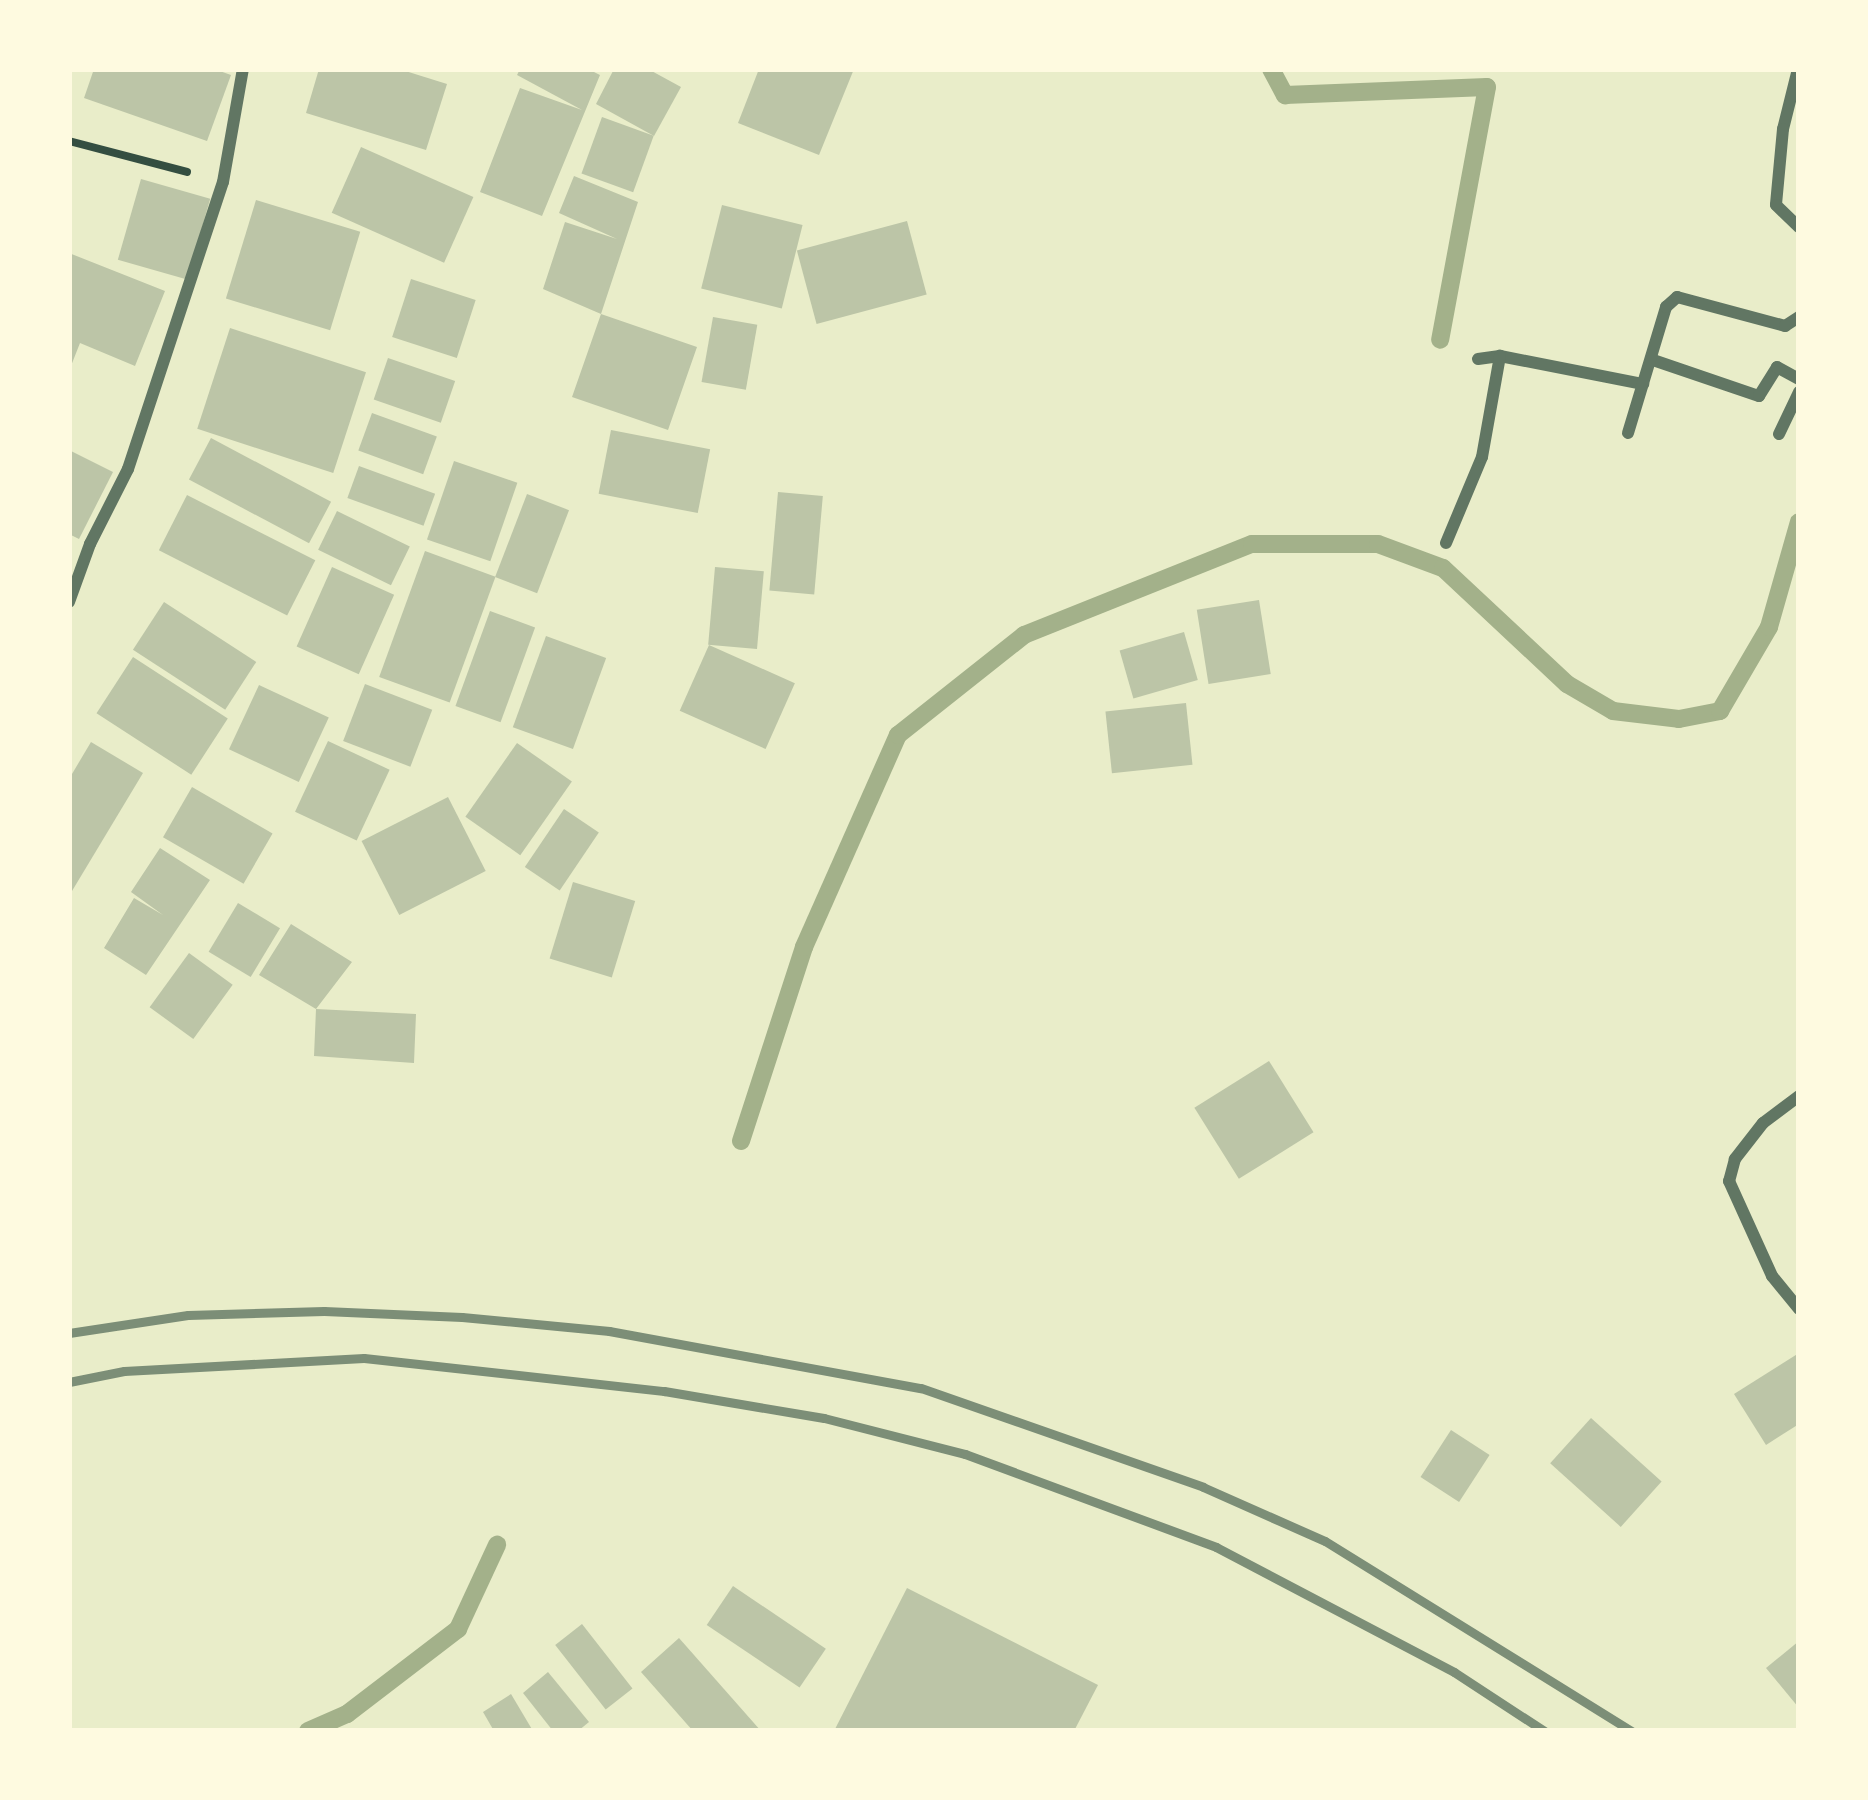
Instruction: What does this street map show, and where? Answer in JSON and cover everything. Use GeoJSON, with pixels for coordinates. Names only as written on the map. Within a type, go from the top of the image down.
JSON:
{"type":"FeatureCollection","features":[{"type":"Feature","properties":{"kind":"street"},"geometry":{"type":"LineString","coordinates":[[69,602],[90,544],[128,469],[223,182],[243,69]]}},
{"type":"Feature","properties":{"kind":"street"},"geometry":{"type":"LineString","coordinates":[[1798,69],[1783,129],[1776,205],[1799,227]]}},
{"type":"Feature","properties":{"kind":"street"},"geometry":{"type":"LineString","coordinates":[[1628,433],[1666,307],[1677,297],[1785,326],[1799,317]]}},
{"type":"Feature","properties":{"kind":"street"},"geometry":{"type":"LineString","coordinates":[[1478,359],[1500,356],[1643,384]]}},
{"type":"Feature","properties":{"kind":"street"},"geometry":{"type":"LineString","coordinates":[[1446,543],[1482,457],[1500,356]]}},
{"type":"Feature","properties":{"kind":"street"},"geometry":{"type":"LineString","coordinates":[[1653,360],[1760,396],[1777,367],[1799,379]]}},
{"type":"Feature","properties":{"kind":"street"},"geometry":{"type":"LineString","coordinates":[[1779,434],[1799,392]]}},
{"type":"Feature","properties":{"kind":"street"},"geometry":{"type":"LineString","coordinates":[[1799,1096],[1763,1123],[1736,1159],[1730,1181],[1772,1276],[1799,1309]]}},
{"type":"Feature","properties":{"kind":"path"},"geometry":{"type":"LineString","coordinates":[[69,141],[223,182]]}},
{"type":"Feature","properties":{"kind":"building"},"geometry":{"type":"Polygon","coordinates":[[[94,69],[214,69],[231,75],[207,141],[84,98],[94,69]]]}},
{"type":"Feature","properties":{"kind":"building"},"geometry":{"type":"Polygon","coordinates":[[[319,69],[399,69],[447,84],[426,150],[306,113],[319,69]]]}},
{"type":"Feature","properties":{"kind":"building"},"geometry":{"type":"Polygon","coordinates":[[[520,69],[588,69],[600,75],[542,216],[480,192],[520,88],[582,110],[517,75],[520,69]]]}},
{"type":"Feature","properties":{"kind":"building"},"geometry":{"type":"Polygon","coordinates":[[[614,69],[648,69],[681,87],[654,136],[596,104],[614,69]]]}},
{"type":"Feature","properties":{"kind":"building"},"geometry":{"type":"Polygon","coordinates":[[[759,69],[854,69],[819,155],[738,123],[759,69]]]}},
{"type":"Feature","properties":{"kind":"building"},"geometry":{"type":"Polygon","coordinates":[[[602,117],[654,136],[633,192],[581,173],[602,117]]]}},
{"type":"Feature","properties":{"kind":"building"},"geometry":{"type":"Polygon","coordinates":[[[361,147],[473,197],[444,263],[332,213],[361,147]]]}},
{"type":"Feature","properties":{"kind":"building"},"geometry":{"type":"Polygon","coordinates":[[[574,176],[638,202],[601,314],[543,289],[565,222],[617,239],[559,213],[574,176]]]}},
{"type":"Feature","properties":{"kind":"building"},"geometry":{"type":"Polygon","coordinates":[[[141,179],[210,199],[187,280],[118,260],[141,179]]]}},
{"type":"Feature","properties":{"kind":"building"},"geometry":{"type":"Polygon","coordinates":[[[256,200],[360,232],[330,330],[226,298],[256,200]]]}},
{"type":"Feature","properties":{"kind":"building"},"geometry":{"type":"Polygon","coordinates":[[[722,205],[803,225],[782,309],[701,288],[722,205]]]}},
{"type":"Feature","properties":{"kind":"building"},"geometry":{"type":"Polygon","coordinates":[[[907,221],[927,294],[817,324],[797,251],[907,221]]]}},
{"type":"Feature","properties":{"kind":"building"},"geometry":{"type":"Polygon","coordinates":[[[69,253],[165,291],[135,366],[80,343],[69,371],[69,253]]]}},
{"type":"Feature","properties":{"kind":"building"},"geometry":{"type":"Polygon","coordinates":[[[411,279],[476,300],[457,358],[392,337],[411,279]]]}},
{"type":"Feature","properties":{"kind":"building"},"geometry":{"type":"Polygon","coordinates":[[[601,314],[697,347],[668,430],[572,397],[601,314]]]}},
{"type":"Feature","properties":{"kind":"building"},"geometry":{"type":"Polygon","coordinates":[[[713,317],[757,325],[746,390],[702,382],[713,317]]]}},
{"type":"Feature","properties":{"kind":"building"},"geometry":{"type":"Polygon","coordinates":[[[230,328],[366,372],[333,473],[197,429],[230,328]]]}},
{"type":"Feature","properties":{"kind":"building"},"geometry":{"type":"Polygon","coordinates":[[[388,358],[455,381],[441,423],[374,400],[388,358]]]}},
{"type":"Feature","properties":{"kind":"building"},"geometry":{"type":"Polygon","coordinates":[[[372,413],[437,437],[423,474],[358,451],[372,413]]]}},
{"type":"Feature","properties":{"kind":"building"},"geometry":{"type":"Polygon","coordinates":[[[611,430],[710,449],[698,513],[599,494],[611,430]]]}},
{"type":"Feature","properties":{"kind":"building"},"geometry":{"type":"Polygon","coordinates":[[[211,438],[331,502],[309,543],[189,479],[211,438]]]}},
{"type":"Feature","properties":{"kind":"building"},"geometry":{"type":"Polygon","coordinates":[[[69,450],[113,472],[79,539],[69,534],[69,450]]]}},
{"type":"Feature","properties":{"kind":"building"},"geometry":{"type":"Polygon","coordinates":[[[454,461],[517,483],[490,561],[427,539],[454,461]]]}},
{"type":"Feature","properties":{"kind":"building"},"geometry":{"type":"Polygon","coordinates":[[[359,466],[435,494],[423,526],[347,498],[359,466]]]}},
{"type":"Feature","properties":{"kind":"building"},"geometry":{"type":"Polygon","coordinates":[[[778,492],[823,496],[814,595],[769,591],[778,492]]]}},
{"type":"Feature","properties":{"kind":"building"},"geometry":{"type":"Polygon","coordinates":[[[527,494],[569,510],[537,593],[495,577],[527,494]]]}},
{"type":"Feature","properties":{"kind":"building"},"geometry":{"type":"Polygon","coordinates":[[[187,495],[315,560],[287,616],[159,550],[187,495]]]}},
{"type":"Feature","properties":{"kind":"building"},"geometry":{"type":"Polygon","coordinates":[[[337,511],[410,547],[391,585],[318,550],[337,511]]]}},
{"type":"Feature","properties":{"kind":"building"},"geometry":{"type":"Polygon","coordinates":[[[425,551],[495,577],[450,703],[379,677],[425,551]]]}},
{"type":"Feature","properties":{"kind":"building"},"geometry":{"type":"Polygon","coordinates":[[[332,567],[394,595],[359,674],[297,646],[332,567]]]}},
{"type":"Feature","properties":{"kind":"building"},"geometry":{"type":"Polygon","coordinates":[[[715,567],[764,571],[757,649],[708,645],[715,567]]]}},
{"type":"Feature","properties":{"kind":"building"},"geometry":{"type":"Polygon","coordinates":[[[1259,600],[1271,674],[1209,684],[1197,610],[1259,600]]]}},
{"type":"Feature","properties":{"kind":"building"},"geometry":{"type":"Polygon","coordinates":[[[164,602],[256,662],[225,710],[133,650],[164,602]]]}},
{"type":"Feature","properties":{"kind":"building"},"geometry":{"type":"Polygon","coordinates":[[[490,611],[535,627],[501,722],[455,706],[490,611]]]}},
{"type":"Feature","properties":{"kind":"building"},"geometry":{"type":"Polygon","coordinates":[[[1184,632],[1198,680],[1133,699],[1120,650],[1184,632]]]}},
{"type":"Feature","properties":{"kind":"building"},"geometry":{"type":"Polygon","coordinates":[[[546,636],[606,658],[573,749],[513,727],[546,636]]]}},
{"type":"Feature","properties":{"kind":"building"},"geometry":{"type":"Polygon","coordinates":[[[709,645],[795,683],[766,749],[680,711],[709,645]]]}},
{"type":"Feature","properties":{"kind":"building"},"geometry":{"type":"Polygon","coordinates":[[[133,657],[228,719],[191,775],[97,713],[133,657]]]}},
{"type":"Feature","properties":{"kind":"building"},"geometry":{"type":"Polygon","coordinates":[[[365,684],[432,710],[410,767],[343,741],[365,684]]]}},
{"type":"Feature","properties":{"kind":"building"},"geometry":{"type":"Polygon","coordinates":[[[259,685],[329,718],[299,782],[229,749],[259,685]]]}},
{"type":"Feature","properties":{"kind":"building"},"geometry":{"type":"Polygon","coordinates":[[[1186,703],[1192,765],[1112,773],[1105,711],[1186,703]]]}},
{"type":"Feature","properties":{"kind":"building"},"geometry":{"type":"Polygon","coordinates":[[[328,741],[390,770],[357,840],[295,812],[328,741]]]}},
{"type":"Feature","properties":{"kind":"building"},"geometry":{"type":"Polygon","coordinates":[[[91,742],[143,773],[69,896],[69,779],[91,742]]]}},
{"type":"Feature","properties":{"kind":"building"},"geometry":{"type":"Polygon","coordinates":[[[517,743],[572,781],[520,855],[465,817],[517,743]]]}},
{"type":"Feature","properties":{"kind":"building"},"geometry":{"type":"Polygon","coordinates":[[[192,787],[273,834],[244,884],[163,837],[192,787]]]}},
{"type":"Feature","properties":{"kind":"building"},"geometry":{"type":"Polygon","coordinates":[[[448,797],[486,871],[399,915],[362,841],[448,797]]]}},
{"type":"Feature","properties":{"kind":"building"},"geometry":{"type":"Polygon","coordinates":[[[564,809],[599,832],[560,891],[525,867],[564,809]]]}},
{"type":"Feature","properties":{"kind":"building"},"geometry":{"type":"Polygon","coordinates":[[[160,848],[210,880],[146,975],[104,948],[134,898],[163,915],[131,892],[160,848]]]}},
{"type":"Feature","properties":{"kind":"building"},"geometry":{"type":"Polygon","coordinates":[[[573,882],[635,901],[612,978],[550,959],[573,882]]]}},
{"type":"Feature","properties":{"kind":"building"},"geometry":{"type":"Polygon","coordinates":[[[238,903],[280,928],[251,977],[209,952],[238,903]]]}},
{"type":"Feature","properties":{"kind":"building"},"geometry":{"type":"Polygon","coordinates":[[[291,924],[352,962],[316,1009],[259,975],[291,924]]]}},
{"type":"Feature","properties":{"kind":"building"},"geometry":{"type":"Polygon","coordinates":[[[189,953],[233,985],[193,1039],[150,1007],[189,953]]]}},
{"type":"Feature","properties":{"kind":"building"},"geometry":{"type":"Polygon","coordinates":[[[316,1009],[416,1014],[414,1063],[314,1056],[316,1009]]]}},
{"type":"Feature","properties":{"kind":"building"},"geometry":{"type":"Polygon","coordinates":[[[1269,1061],[1314,1132],[1239,1179],[1194,1108],[1269,1061]]]}},
{"type":"Feature","properties":{"kind":"building"},"geometry":{"type":"Polygon","coordinates":[[[1799,1353],[1799,1424],[1766,1445],[1734,1394],[1799,1353]]]}},
{"type":"Feature","properties":{"kind":"building"},"geometry":{"type":"Polygon","coordinates":[[[1591,1418],[1662,1482],[1621,1527],[1550,1463],[1591,1418]]]}},
{"type":"Feature","properties":{"kind":"building"},"geometry":{"type":"Polygon","coordinates":[[[1451,1430],[1490,1455],[1459,1502],[1421,1477],[1451,1430]]]}},
{"type":"Feature","properties":{"kind":"building"},"geometry":{"type":"Polygon","coordinates":[[[733,1586],[826,1649],[800,1688],[707,1625],[733,1586]]]}},
{"type":"Feature","properties":{"kind":"building"},"geometry":{"type":"Polygon","coordinates":[[[907,1588],[1098,1685],[1074,1731],[834,1731],[907,1588]]]}},
{"type":"Feature","properties":{"kind":"building"},"geometry":{"type":"Polygon","coordinates":[[[582,1624],[632,1689],[606,1710],[555,1645],[582,1624]]]}},
{"type":"Feature","properties":{"kind":"building"},"geometry":{"type":"Polygon","coordinates":[[[679,1638],[761,1731],[693,1731],[641,1672],[679,1638]]]}},
{"type":"Feature","properties":{"kind":"building"},"geometry":{"type":"Polygon","coordinates":[[[1799,1641],[1799,1708],[1766,1668],[1799,1641]]]}},
{"type":"Feature","properties":{"kind":"building"},"geometry":{"type":"Polygon","coordinates":[[[548,1672],[589,1722],[578,1731],[553,1731],[523,1693],[548,1672]]]}},
{"type":"Feature","properties":{"kind":"building"},"geometry":{"type":"Polygon","coordinates":[[[511,1694],[533,1731],[494,1731],[483,1712],[511,1694]]]}},
{"type":"Feature","properties":{"kind":"waterway"},"geometry":{"type":"LineString","coordinates":[[1271,69],[1285,95],[1487,87],[1440,340]]}},
{"type":"Feature","properties":{"kind":"waterway"},"geometry":{"type":"LineString","coordinates":[[741,1141],[804,947],[898,735],[1024,635],[1252,544],[1378,544],[1443,568],[1567,684],[1613,711],[1679,719],[1720,711],[1769,627],[1799,522]]}},
{"type":"Feature","properties":{"kind":"waterway"},"geometry":{"type":"LineString","coordinates":[[308,1731],[347,1714],[458,1629],[497,1545]]}},
{"type":"Feature","properties":{"kind":"railway"},"geometry":{"type":"LineString","coordinates":[[69,1333],[188,1315],[324,1311],[462,1317],[609,1331],[921,1388],[1203,1487],[1325,1541],[1632,1731]]}},
{"type":"Feature","properties":{"kind":"railway"},"geometry":{"type":"LineString","coordinates":[[69,1382],[124,1371],[364,1358],[664,1391],[824,1418],[965,1454],[1216,1547],[1454,1672],[1544,1731]]}}]}
